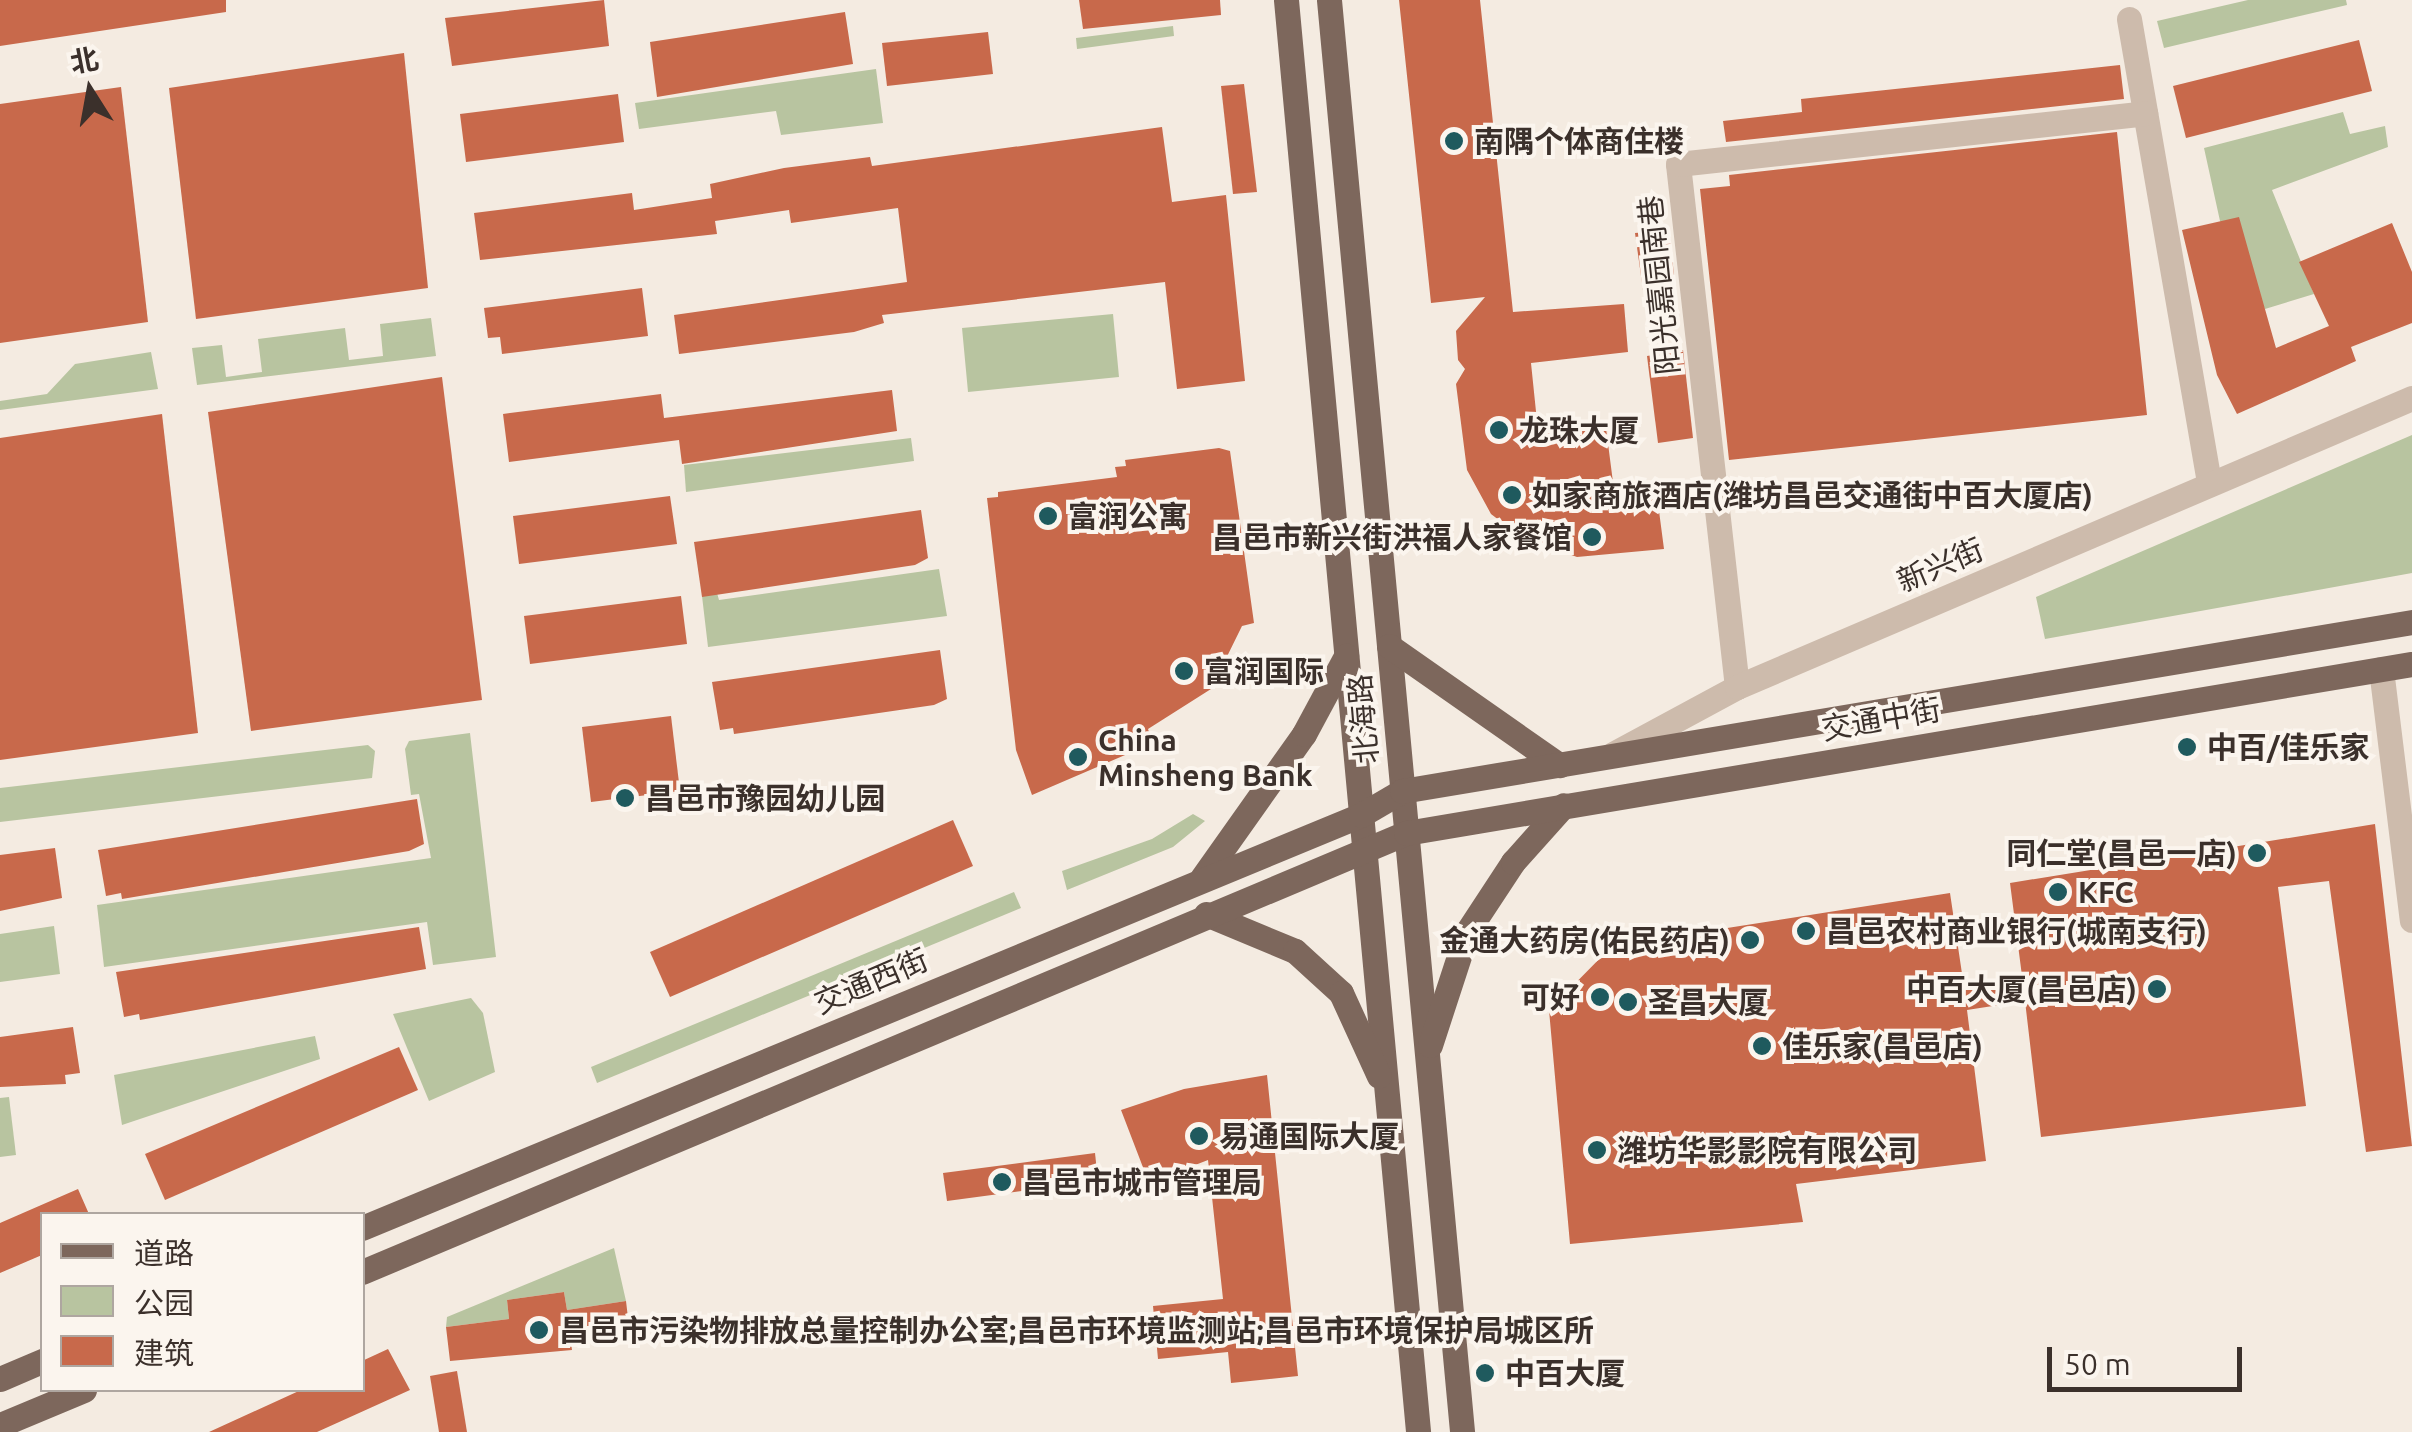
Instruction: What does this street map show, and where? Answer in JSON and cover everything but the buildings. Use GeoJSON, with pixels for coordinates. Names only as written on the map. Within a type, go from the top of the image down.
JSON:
{"type":"FeatureCollection","features":[{"type":"Feature","properties":{"kind":"main road","name":"北海路"},"geometry":{"type":"LineString","coordinates":[[1286,0],[1418,1432]]}},
{"type":"Feature","properties":{"kind":"main road","name":"北海路"},"geometry":{"type":"LineString","coordinates":[[1329,0],[1462,1432]]}},
{"type":"Feature","properties":{"kind":"main road","name":"交通中街"},"geometry":{"type":"LineString","coordinates":[[1402,791],[2412,622]]}},
{"type":"Feature","properties":{"kind":"main road"},"geometry":{"type":"LineString","coordinates":[[1389,646],[1558,765]]}},
{"type":"Feature","properties":{"kind":"main road"},"geometry":{"type":"LineString","coordinates":[[1202,878],[1304,734],[1346,656]]}},
{"type":"Feature","properties":{"kind":"main road","name":"交通中街"},"geometry":{"type":"LineString","coordinates":[[1364,847],[1406,833],[1564,805],[2412,664]]}},
{"type":"Feature","properties":{"kind":"main road","name":"交通西街"},"geometry":{"type":"LineString","coordinates":[[365,1227],[1361,815],[1402,791]]}},
{"type":"Feature","properties":{"kind":"main road"},"geometry":{"type":"LineString","coordinates":[[1427,1054],[1467,932],[1513,862],[1564,805]]}},
{"type":"Feature","properties":{"kind":"main road"},"geometry":{"type":"LineString","coordinates":[[365,1271],[1364,847]]}},
{"type":"Feature","properties":{"kind":"main road"},"geometry":{"type":"LineString","coordinates":[[1206,914],[1296,951],[1340,993],[1386,1093]]}},
{"type":"Feature","properties":{"kind":"main road"},"geometry":{"type":"LineString","coordinates":[[0,1379],[40,1362]]}},
{"type":"Feature","properties":{"kind":"main road"},"geometry":{"type":"LineString","coordinates":[[0,1426],[79,1392]]}},
{"type":"Feature","properties":{"kind":"street"},"geometry":{"type":"LineString","coordinates":[[2129,19],[2209,484]]}},
{"type":"Feature","properties":{"kind":"street","name":"阳光嘉园南巷"},"geometry":{"type":"LineString","coordinates":[[1737,687],[1678,164],[2146,113]]}},
{"type":"Feature","properties":{"kind":"street","name":"新兴街"},"geometry":{"type":"LineString","coordinates":[[1609,756],[1737,687],[2412,398]]}},
{"type":"Feature","properties":{"kind":"street"},"geometry":{"type":"LineString","coordinates":[[2381,669],[2412,920]]}},
{"type":"Feature","properties":{"kind":"green space"},"geometry":{"type":"Polygon","coordinates":[[[2248,0],[2346,0],[2347,5],[2164,48],[2157,21],[2248,0]]]}},
{"type":"Feature","properties":{"kind":"green space"},"geometry":{"type":"Polygon","coordinates":[[[1173,26],[1174,36],[1077,49],[1076,38],[1173,26]]]}},
{"type":"Feature","properties":{"kind":"green space"},"geometry":{"type":"Polygon","coordinates":[[[876,69],[883,123],[781,135],[776,111],[639,129],[635,103],[876,69]]]}},
{"type":"Feature","properties":{"kind":"green space"},"geometry":{"type":"Polygon","coordinates":[[[2343,112],[2350,134],[2385,126],[2388,147],[2272,190],[2314,294],[2265,309],[2220,221],[2204,148],[2343,112]]]}},
{"type":"Feature","properties":{"kind":"green space"},"geometry":{"type":"Polygon","coordinates":[[[1113,314],[1119,377],[968,392],[962,328],[1113,314]]]}},
{"type":"Feature","properties":{"kind":"green space"},"geometry":{"type":"Polygon","coordinates":[[[431,318],[436,356],[197,385],[192,348],[222,345],[226,377],[262,372],[258,339],[345,328],[349,360],[383,356],[380,324],[431,318]]]}},
{"type":"Feature","properties":{"kind":"green space"},"geometry":{"type":"Polygon","coordinates":[[[151,352],[158,389],[0,410],[0,401],[47,394],[75,364],[151,352]]]}},
{"type":"Feature","properties":{"kind":"green space"},"geometry":{"type":"Polygon","coordinates":[[[2412,435],[2412,573],[2045,639],[2036,597],[2412,435]]]}},
{"type":"Feature","properties":{"kind":"green space"},"geometry":{"type":"Polygon","coordinates":[[[911,438],[914,461],[686,492],[684,465],[911,438]]]}},
{"type":"Feature","properties":{"kind":"green space"},"geometry":{"type":"Polygon","coordinates":[[[939,569],[947,616],[708,647],[702,596],[717,593],[719,600],[939,569]]]}},
{"type":"Feature","properties":{"kind":"green space"},"geometry":{"type":"Polygon","coordinates":[[[470,733],[496,957],[433,965],[427,922],[104,967],[97,905],[431,858],[419,794],[411,795],[405,749],[409,741],[470,733]]]}},
{"type":"Feature","properties":{"kind":"green space"},"geometry":{"type":"Polygon","coordinates":[[[368,745],[375,751],[372,778],[0,822],[0,788],[368,745]]]}},
{"type":"Feature","properties":{"kind":"green space"},"geometry":{"type":"Polygon","coordinates":[[[1193,814],[1205,821],[1173,847],[1067,890],[1062,871],[1152,839],[1193,814]]]}},
{"type":"Feature","properties":{"kind":"green space"},"geometry":{"type":"Polygon","coordinates":[[[1014,892],[1021,908],[597,1083],[591,1067],[1014,892]]]}},
{"type":"Feature","properties":{"kind":"green space"},"geometry":{"type":"Polygon","coordinates":[[[54,926],[60,974],[0,982],[0,934],[54,926]]]}},
{"type":"Feature","properties":{"kind":"green space"},"geometry":{"type":"Polygon","coordinates":[[[471,998],[483,1013],[495,1072],[429,1101],[393,1014],[471,998]]]}},
{"type":"Feature","properties":{"kind":"green space"},"geometry":{"type":"Polygon","coordinates":[[[315,1036],[320,1059],[122,1125],[114,1075],[315,1036]]]}},
{"type":"Feature","properties":{"kind":"green space"},"geometry":{"type":"Polygon","coordinates":[[[9,1097],[16,1155],[0,1157],[0,1098],[9,1097]]]}},
{"type":"Feature","properties":{"kind":"green space"},"geometry":{"type":"Polygon","coordinates":[[[614,1248],[626,1301],[567,1310],[564,1292],[507,1300],[509,1319],[446,1327],[447,1317],[614,1248]]]}},
{"type":"Feature","properties":{"kind":"place","name":"南隅个体商住楼"},"geometry":{"type":"Point","coordinates":[1454,141]}},
{"type":"Feature","properties":{"kind":"place","name":"龙珠大厦"},"geometry":{"type":"Point","coordinates":[1499,430]}},
{"type":"Feature","properties":{"kind":"place","name":"如家商旅酒店(潍坊昌邑交通街中百大厦店)"},"geometry":{"type":"Point","coordinates":[1512,495]}},
{"type":"Feature","properties":{"kind":"place","name":"富润公寓"},"geometry":{"type":"Point","coordinates":[1048,516]}},
{"type":"Feature","properties":{"kind":"place","name":"昌邑市新兴街洪福人家餐馆"},"geometry":{"type":"Point","coordinates":[1592,537]}},
{"type":"Feature","properties":{"kind":"place","name":"富润国际"},"geometry":{"type":"Point","coordinates":[1184,671]}},
{"type":"Feature","properties":{"kind":"place","name":"中百/佳乐家"},"geometry":{"type":"Point","coordinates":[2187,747]}},
{"type":"Feature","properties":{"kind":"place","name":"China Minsheng Bank"},"geometry":{"type":"Point","coordinates":[1078,757]}},
{"type":"Feature","properties":{"kind":"place","name":"昌邑市豫园幼儿园"},"geometry":{"type":"Point","coordinates":[625,798]}},
{"type":"Feature","properties":{"kind":"place","name":"同仁堂(昌邑一店)"},"geometry":{"type":"Point","coordinates":[2257,853]}},
{"type":"Feature","properties":{"kind":"place","name":"KFC"},"geometry":{"type":"Point","coordinates":[2058,892]}},
{"type":"Feature","properties":{"kind":"place","name":"昌邑农村商业银行(城南支行)"},"geometry":{"type":"Point","coordinates":[1806,931]}},
{"type":"Feature","properties":{"kind":"place","name":"金通大药房(佑民药店)"},"geometry":{"type":"Point","coordinates":[1750,940]}},
{"type":"Feature","properties":{"kind":"place","name":"中百大厦(昌邑店)"},"geometry":{"type":"Point","coordinates":[2157,989]}},
{"type":"Feature","properties":{"kind":"place","name":"可好"},"geometry":{"type":"Point","coordinates":[1600,997]}},
{"type":"Feature","properties":{"kind":"place","name":"圣昌大厦"},"geometry":{"type":"Point","coordinates":[1628,1002]}},
{"type":"Feature","properties":{"kind":"place","name":"佳乐家(昌邑店)"},"geometry":{"type":"Point","coordinates":[1762,1046]}},
{"type":"Feature","properties":{"kind":"place","name":"易通国际大厦"},"geometry":{"type":"Point","coordinates":[1199,1136]}},
{"type":"Feature","properties":{"kind":"place","name":"潍坊华影影院有限公司"},"geometry":{"type":"Point","coordinates":[1597,1150]}},
{"type":"Feature","properties":{"kind":"place","name":"昌邑市城市管理局"},"geometry":{"type":"Point","coordinates":[1002,1182]}},
{"type":"Feature","properties":{"kind":"place","name":"昌邑市污染物排放总量控制办公室;昌邑市环境监测站;昌邑市环境保护局城区所"},"geometry":{"type":"Point","coordinates":[539,1330]}},
{"type":"Feature","properties":{"kind":"place","name":"中百大厦"},"geometry":{"type":"Point","coordinates":[1485,1373]}}]}
